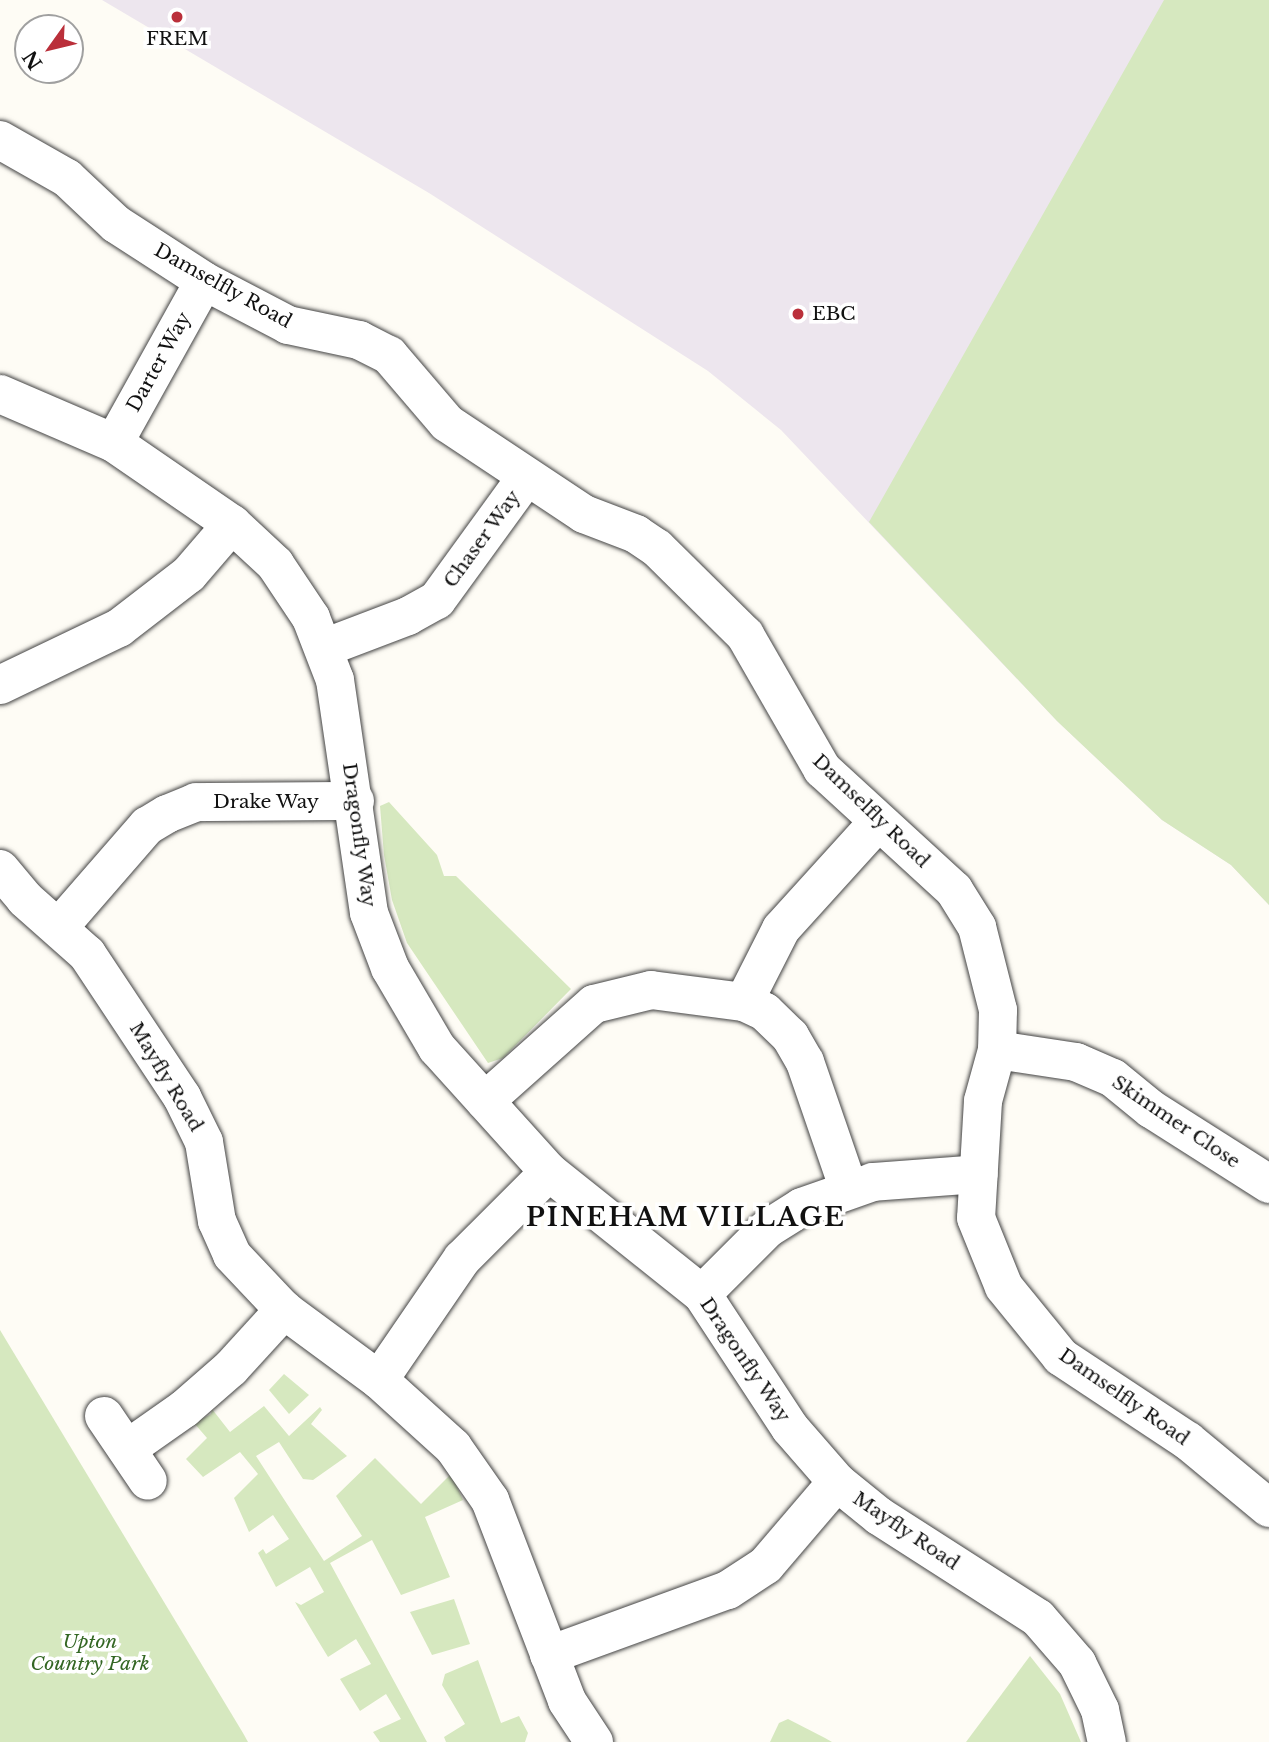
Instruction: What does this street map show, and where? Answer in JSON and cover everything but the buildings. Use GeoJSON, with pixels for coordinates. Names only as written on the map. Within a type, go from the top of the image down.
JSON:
{"type":"FeatureCollection","features":[{"type":"Feature","properties":{"kind":"street","name":"Damselfly Road"},"geometry":{"type":"LineString","coordinates":[[0,140],[67,178],[116,224],[204,281],[288,325],[359,340],[389,355],[447,423],[525,479],[584,514],[635,534],[657,548],[745,635],[822,769],[954,890],[977,927],[998,1010],[997,1050],[983,1101],[976,1218],[1004,1287],[1061,1357],[1188,1441],[1269,1508]]}},
{"type":"Feature","properties":{"kind":"street","name":"Darter Way"},"geometry":{"type":"LineString","coordinates":[[114,443],[204,281]]}},
{"type":"Feature","properties":{"kind":"street","name":"Dragonfly Way"},"geometry":{"type":"LineString","coordinates":[[0,394],[114,443],[232,524],[275,564],[311,618],[335,680],[355,801],[369,913],[390,968],[437,1048],[549,1172],[702,1294],[790,1428],[836,1482]]}},
{"type":"Feature","properties":{"kind":"street","name":"Chaser Way"},"geometry":{"type":"LineString","coordinates":[[324,648],[408,616],[437,600],[525,479]]}},
{"type":"Feature","properties":{"kind":"street"},"geometry":{"type":"LineString","coordinates":[[0,685],[119,628],[188,574],[232,524]]}},
{"type":"Feature","properties":{"kind":"street","name":"Drake Way"},"geometry":{"type":"LineString","coordinates":[[60,926],[147,826],[167,814],[196,802],[355,801]]}},
{"type":"Feature","properties":{"kind":"street"},"geometry":{"type":"LineString","coordinates":[[744,1002],[781,929],[878,822]]}},
{"type":"Feature","properties":{"kind":"street","name":"Mayfly Road"},"geometry":{"type":"LineString","coordinates":[[0,869],[24,899],[60,926],[87,954],[195,1119],[204,1142],[217,1221],[232,1255],[284,1310],[379,1380],[453,1447],[490,1500],[567,1701],[594,1742]]}},
{"type":"Feature","properties":{"kind":"street"},"geometry":{"type":"LineString","coordinates":[[485,1101],[594,1004],[651,990],[744,1002],[765,1012],[790,1036],[805,1062],[848,1187]]}},
{"type":"Feature","properties":{"kind":"street","name":"Skimmer Close"},"geometry":{"type":"LineString","coordinates":[[997,1050],[1076,1062],[1112,1078],[1151,1109],[1269,1184]]}},
{"type":"Feature","properties":{"kind":"street"},"geometry":{"type":"LineString","coordinates":[[379,1380],[462,1259],[549,1172]]}},
{"type":"Feature","properties":{"kind":"street"},"geometry":{"type":"LineString","coordinates":[[702,1294],[767,1229],[802,1207],[848,1187],[919,1177],[979,1174]]}},
{"type":"Feature","properties":{"kind":"street"},"geometry":{"type":"LineString","coordinates":[[127,1449],[212,1384],[284,1310]]}},
{"type":"Feature","properties":{"kind":"street"},"geometry":{"type":"LineString","coordinates":[[104,1416],[148,1481]]}},
{"type":"Feature","properties":{"kind":"street","name":"Mayfly Road"},"geometry":{"type":"LineString","coordinates":[[549,1655],[728,1590],[766,1565],[836,1482],[879,1516],[1038,1618],[1077,1663],[1100,1710],[1107,1742]]}},
{"type":"Feature","properties":{"kind":"shaded area"},"geometry":{"type":"Polygon","coordinates":[[[102,0],[1269,0],[1269,905],[1231,865],[1162,820],[1057,721],[781,430],[708,371],[429,193],[102,0]]]}},
{"type":"Feature","properties":{"kind":"green space"},"geometry":{"type":"Polygon","coordinates":[[[1164,0],[1269,0],[1269,905],[1231,865],[1162,820],[1057,721],[869,522],[1164,0]]]}},
{"type":"Feature","properties":{"kind":"green space"},"geometry":{"type":"Polygon","coordinates":[[[389,802],[437,855],[444,876],[456,876],[571,989],[503,1058],[488,1063],[407,943],[392,900],[384,855],[380,806],[389,802]]]}},
{"type":"Feature","properties":{"kind":"green space","name":"Upton Country Park"},"geometry":{"type":"Polygon","coordinates":[[[0,1330],[243,1733],[248,1742],[0,1742],[0,1330]]]}},
{"type":"Feature","properties":{"kind":"green space"},"geometry":{"type":"Polygon","coordinates":[[[284,1374],[309,1395],[289,1414],[269,1390],[284,1374]]]}},
{"type":"Feature","properties":{"kind":"green space"},"geometry":{"type":"Polygon","coordinates":[[[264,1406],[289,1436],[320,1407],[322,1410],[311,1424],[347,1456],[313,1480],[303,1479],[279,1442],[256,1456],[324,1561],[362,1536],[336,1496],[375,1458],[421,1504],[451,1474],[463,1500],[425,1517],[450,1577],[401,1595],[372,1540],[330,1563],[427,1742],[380,1742],[373,1732],[401,1719],[386,1694],[360,1711],[340,1679],[371,1664],[356,1639],[328,1657],[295,1602],[301,1605],[324,1592],[310,1567],[276,1587],[258,1553],[263,1549],[266,1554],[289,1539],[273,1515],[249,1532],[234,1498],[258,1474],[240,1452],[203,1477],[186,1459],[207,1438],[194,1423],[211,1414],[212,1409],[230,1432],[264,1406]]]}},
{"type":"Feature","properties":{"kind":"green space"},"geometry":{"type":"Polygon","coordinates":[[[454,1599],[470,1644],[432,1655],[410,1612],[454,1599]]]}},
{"type":"Feature","properties":{"kind":"green space"},"geometry":{"type":"Polygon","coordinates":[[[1030,1656],[1060,1694],[1081,1742],[966,1742],[1030,1656]]]}},
{"type":"Feature","properties":{"kind":"green space"},"geometry":{"type":"Polygon","coordinates":[[[478,1660],[501,1723],[519,1716],[528,1733],[525,1742],[446,1742],[444,1737],[465,1724],[442,1685],[445,1674],[478,1660]]]}},
{"type":"Feature","properties":{"kind":"green space"},"geometry":{"type":"Polygon","coordinates":[[[788,1719],[832,1742],[770,1742],[779,1723],[788,1719]]]}},
{"type":"Feature","properties":{"kind":"place","name":"FREM"},"geometry":{"type":"Point","coordinates":[177,17]}},
{"type":"Feature","properties":{"kind":"place","name":"EBC"},"geometry":{"type":"Point","coordinates":[798,314]}},
{"type":"Feature","properties":{"kind":"district","name":"PINEHAM VILLAGE"},"geometry":{"type":"Point","coordinates":[686,1218]}}]}
